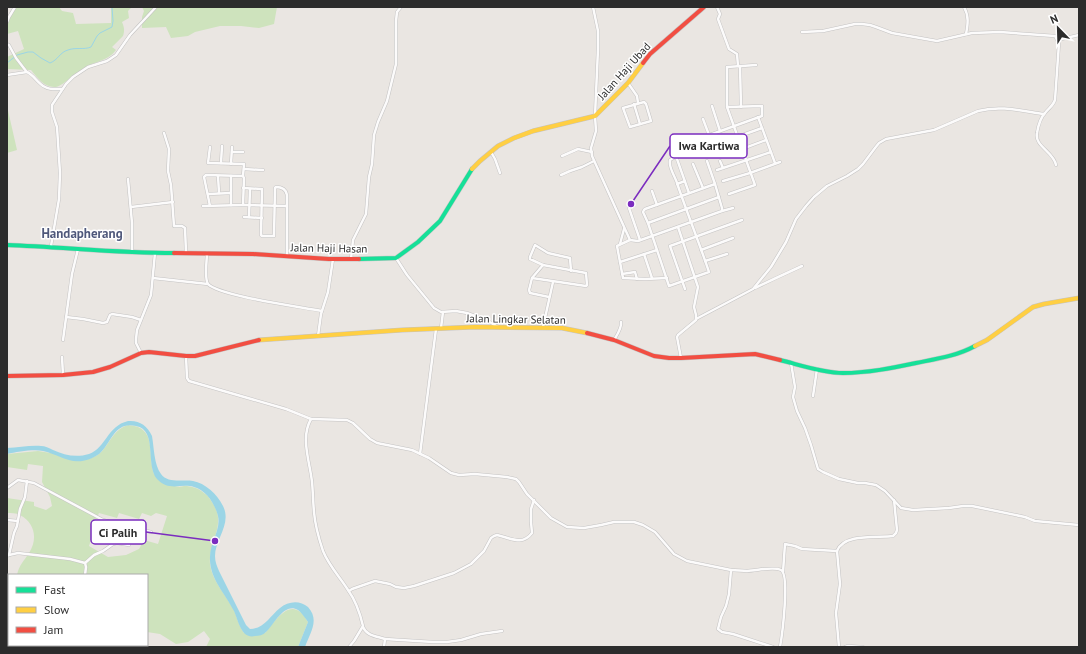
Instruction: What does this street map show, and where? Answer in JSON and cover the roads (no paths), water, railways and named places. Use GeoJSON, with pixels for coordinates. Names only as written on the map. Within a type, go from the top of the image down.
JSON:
{"type":"FeatureCollection","features":[{"type":"Feature","properties":{"kind":"street"},"geometry":{"type":"LineString","coordinates":[[7,22],[15,7]]}},
{"type":"Feature","properties":{"kind":"street"},"geometry":{"type":"LineString","coordinates":[[51,246],[59,199],[60,173],[57,127],[51,107],[68,81],[88,67],[110,59],[116,55],[130,36],[156,7]]}},
{"type":"Feature","properties":{"kind":"street"},"geometry":{"type":"LineString","coordinates":[[351,259],[353,240],[366,214],[374,135],[387,101],[396,64],[396,20],[397,12],[401,7]]}},
{"type":"Feature","properties":{"kind":"street"},"geometry":{"type":"LineString","coordinates":[[593,7],[598,31],[595,116],[596,131],[592,141],[592,152],[594,161],[630,240]]}},
{"type":"Feature","properties":{"kind":"street","name":"Jalan Haji Ubad"},"geometry":{"type":"LineString","coordinates":[[595,116],[628,83],[650,54],[682,28],[704,7]]}},
{"type":"Feature","properties":{"kind":"street"},"geometry":{"type":"LineString","coordinates":[[717,7],[720,14],[718,19],[729,49],[737,54],[741,107]]}},
{"type":"Feature","properties":{"kind":"street"},"geometry":{"type":"LineString","coordinates":[[964,7],[968,16],[966,34]]}},
{"type":"Feature","properties":{"kind":"street"},"geometry":{"type":"LineString","coordinates":[[802,32],[823,31],[855,24],[862,24],[876,27],[892,34],[938,41],[966,34],[1000,32],[1055,36],[1059,43],[1055,100],[1044,114],[1037,138],[1055,160],[1056,165]]}},
{"type":"Feature","properties":{"kind":"street"},"geometry":{"type":"LineString","coordinates":[[1056,40],[1079,35]]}},
{"type":"Feature","properties":{"kind":"street"},"geometry":{"type":"LineString","coordinates":[[7,39],[7,44],[26,72],[34,76],[44,87],[49,89],[62,89]]}},
{"type":"Feature","properties":{"kind":"street"},"geometry":{"type":"LineString","coordinates":[[729,194],[755,185],[745,161],[728,107],[727,67],[756,65]]}},
{"type":"Feature","properties":{"kind":"street"},"geometry":{"type":"LineString","coordinates":[[7,75],[26,72]]}},
{"type":"Feature","properties":{"kind":"street"},"geometry":{"type":"LineString","coordinates":[[628,83],[637,96],[638,103]]}},
{"type":"Feature","properties":{"kind":"street"},"geometry":{"type":"LineString","coordinates":[[645,103],[651,120],[650,122],[629,127],[623,109],[634,104],[645,103]]}},
{"type":"Feature","properties":{"kind":"street"},"geometry":{"type":"LineString","coordinates":[[634,104],[640,124]]}},
{"type":"Feature","properties":{"kind":"street"},"geometry":{"type":"LineString","coordinates":[[712,106],[720,131]]}},
{"type":"Feature","properties":{"kind":"street"},"geometry":{"type":"LineString","coordinates":[[704,137],[762,116],[762,106],[728,107]]}},
{"type":"Feature","properties":{"kind":"street"},"geometry":{"type":"LineString","coordinates":[[753,289],[771,267],[786,242],[796,218],[806,206],[827,186],[858,169],[879,143],[886,139],[934,130],[985,109],[1004,108],[1044,114]]}},
{"type":"Feature","properties":{"kind":"street"},"geometry":{"type":"LineString","coordinates":[[498,327],[467,313],[441,312],[434,308],[407,275],[396,258],[418,242],[440,221],[472,170],[498,146],[533,131],[595,116]]}},
{"type":"Feature","properties":{"kind":"street"},"geometry":{"type":"LineString","coordinates":[[758,117],[775,164]]}},
{"type":"Feature","properties":{"kind":"street"},"geometry":{"type":"LineString","coordinates":[[703,119],[709,135]]}},
{"type":"Feature","properties":{"kind":"street"},"geometry":{"type":"LineString","coordinates":[[723,142],[762,128]]}},
{"type":"Feature","properties":{"kind":"street"},"geometry":{"type":"LineString","coordinates":[[164,133],[169,149],[168,172],[173,202],[174,226],[182,226],[185,228],[186,252]]}},
{"type":"Feature","properties":{"kind":"street"},"geometry":{"type":"LineString","coordinates":[[726,155],[766,140]]}},
{"type":"Feature","properties":{"kind":"street"},"geometry":{"type":"LineString","coordinates":[[221,163],[222,146]]}},
{"type":"Feature","properties":{"kind":"street"},"geometry":{"type":"LineString","coordinates":[[210,147],[208,163],[244,164],[243,205]]}},
{"type":"Feature","properties":{"kind":"street"},"geometry":{"type":"LineString","coordinates":[[231,164],[232,147]]}},
{"type":"Feature","properties":{"kind":"street"},"geometry":{"type":"LineString","coordinates":[[562,156],[578,150],[592,152]]}},
{"type":"Feature","properties":{"kind":"street"},"geometry":{"type":"LineString","coordinates":[[232,152],[243,152]]}},
{"type":"Feature","properties":{"kind":"street"},"geometry":{"type":"LineString","coordinates":[[491,152],[500,173]]}},
{"type":"Feature","properties":{"kind":"street"},"geometry":{"type":"LineString","coordinates":[[717,170],[771,152]]}},
{"type":"Feature","properties":{"kind":"street"},"geometry":{"type":"LineString","coordinates":[[689,193],[677,159],[673,158],[670,160],[670,164],[678,184],[682,196],[686,209],[705,261],[708,272],[669,286],[644,210],[682,196],[689,193],[715,184]]}},
{"type":"Feature","properties":{"kind":"street"},"geometry":{"type":"LineString","coordinates":[[561,175],[582,168],[594,161]]}},
{"type":"Feature","properties":{"kind":"street"},"geometry":{"type":"LineString","coordinates":[[707,161],[722,211]]}},
{"type":"Feature","properties":{"kind":"street"},"geometry":{"type":"LineString","coordinates":[[720,161],[723,168]]}},
{"type":"Feature","properties":{"kind":"street"},"geometry":{"type":"LineString","coordinates":[[723,182],[780,162]]}},
{"type":"Feature","properties":{"kind":"street"},"geometry":{"type":"LineString","coordinates":[[693,164],[703,188]]}},
{"type":"Feature","properties":{"kind":"street"},"geometry":{"type":"LineString","coordinates":[[244,169],[263,170]]}},
{"type":"Feature","properties":{"kind":"street"},"geometry":{"type":"LineString","coordinates":[[210,206],[204,177],[206,175],[243,176]]}},
{"type":"Feature","properties":{"kind":"street"},"geometry":{"type":"LineString","coordinates":[[218,176],[219,194]]}},
{"type":"Feature","properties":{"kind":"street"},"geometry":{"type":"LineString","coordinates":[[231,176],[232,205]]}},
{"type":"Feature","properties":{"kind":"street"},"geometry":{"type":"LineString","coordinates":[[128,179],[132,223],[132,252]]}},
{"type":"Feature","properties":{"kind":"street"},"geometry":{"type":"LineString","coordinates":[[678,184],[685,181]]}},
{"type":"Feature","properties":{"kind":"street"},"geometry":{"type":"LineString","coordinates":[[243,188],[262,189],[262,236],[274,236],[274,189],[276,187],[280,187],[286,191],[287,256]]}},
{"type":"Feature","properties":{"kind":"street"},"geometry":{"type":"LineString","coordinates":[[249,217],[250,189]]}},
{"type":"Feature","properties":{"kind":"street"},"geometry":{"type":"LineString","coordinates":[[652,191],[657,205]]}},
{"type":"Feature","properties":{"kind":"street"},"geometry":{"type":"LineString","coordinates":[[208,194],[231,192]]}},
{"type":"Feature","properties":{"kind":"street"},"geometry":{"type":"LineString","coordinates":[[648,223],[719,197]]}},
{"type":"Feature","properties":{"kind":"street"},"geometry":{"type":"LineString","coordinates":[[131,207],[173,202]]}},
{"type":"Feature","properties":{"kind":"street"},"geometry":{"type":"LineString","coordinates":[[203,206],[287,206]]}},
{"type":"Feature","properties":{"kind":"street"},"geometry":{"type":"LineString","coordinates":[[629,208],[640,240]]}},
{"type":"Feature","properties":{"kind":"street"},"geometry":{"type":"LineString","coordinates":[[620,244],[630,240],[640,240],[733,208]]}},
{"type":"Feature","properties":{"kind":"street"},"geometry":{"type":"LineString","coordinates":[[244,217],[262,218]]}},
{"type":"Feature","properties":{"kind":"street"},"geometry":{"type":"LineString","coordinates":[[685,289],[670,246],[742,220]]}},
{"type":"Feature","properties":{"kind":"street"},"geometry":{"type":"LineString","coordinates":[[678,226],[698,287],[694,307],[696,319]]}},
{"type":"Feature","properties":{"kind":"street"},"geometry":{"type":"LineString","coordinates":[[624,229],[620,244],[617,248],[624,278],[667,278]]}},
{"type":"Feature","properties":{"kind":"street"},"geometry":{"type":"LineString","coordinates":[[701,250],[733,238]]}},
{"type":"Feature","properties":{"kind":"street","name":"Jalan Haji Hasan"},"geometry":{"type":"LineString","coordinates":[[7,245],[51,246],[155,253],[186,252],[253,254],[333,259],[396,258]]}},
{"type":"Feature","properties":{"kind":"street"},"geometry":{"type":"LineString","coordinates":[[532,278],[587,286],[586,273],[543,265],[530,259],[535,245],[548,253],[570,258],[571,270]]}},
{"type":"Feature","properties":{"kind":"street"},"geometry":{"type":"LineString","coordinates":[[62,340],[73,269],[78,248]]}},
{"type":"Feature","properties":{"kind":"street"},"geometry":{"type":"LineString","coordinates":[[620,262],[657,250]]}},
{"type":"Feature","properties":{"kind":"street"},"geometry":{"type":"LineString","coordinates":[[140,353],[136,343],[137,330],[150,294],[155,253]]}},
{"type":"Feature","properties":{"kind":"street"},"geometry":{"type":"LineString","coordinates":[[207,253],[206,279],[208,284]]}},
{"type":"Feature","properties":{"kind":"street"},"geometry":{"type":"LineString","coordinates":[[644,254],[652,279]]}},
{"type":"Feature","properties":{"kind":"street"},"geometry":{"type":"LineString","coordinates":[[705,261],[727,254]]}},
{"type":"Feature","properties":{"kind":"street"},"geometry":{"type":"LineString","coordinates":[[318,336],[322,311],[329,287],[333,259]]}},
{"type":"Feature","properties":{"kind":"street"},"geometry":{"type":"LineString","coordinates":[[543,265],[532,278],[528,290],[530,293],[549,297]]}},
{"type":"Feature","properties":{"kind":"street"},"geometry":{"type":"LineString","coordinates":[[681,358],[677,337],[696,319],[753,289],[802,266]]}},
{"type":"Feature","properties":{"kind":"street"},"geometry":{"type":"LineString","coordinates":[[622,274],[635,272],[637,278]]}},
{"type":"Feature","properties":{"kind":"street"},"geometry":{"type":"LineString","coordinates":[[153,278],[208,284],[221,291],[247,298],[322,311]]}},
{"type":"Feature","properties":{"kind":"street"},"geometry":{"type":"LineString","coordinates":[[542,327],[552,282]]}},
{"type":"Feature","properties":{"kind":"street","name":"Jalan Lingkar Selatan"},"geometry":{"type":"LineString","coordinates":[[7,376],[63,375],[93,372],[128,360],[140,353],[165,353],[186,356],[203,355],[249,342],[267,339],[402,330],[498,327],[562,328],[614,340],[654,356],[669,358],[754,354],[817,369],[842,373],[875,371],[944,357],[968,350],[987,340],[1033,307],[1079,298]]}},
{"type":"Feature","properties":{"kind":"street"},"geometry":{"type":"LineString","coordinates":[[441,328],[443,312]]}},
{"type":"Feature","properties":{"kind":"street"},"geometry":{"type":"LineString","coordinates":[[66,317],[83,318],[103,323],[107,322],[112,314],[141,320]]}},
{"type":"Feature","properties":{"kind":"street"},"geometry":{"type":"LineString","coordinates":[[614,340],[622,325],[621,322]]}},
{"type":"Feature","properties":{"kind":"street"},"geometry":{"type":"LineString","coordinates":[[420,454],[436,329]]}},
{"type":"Feature","properties":{"kind":"street"},"geometry":{"type":"LineString","coordinates":[[186,356],[187,378],[189,381],[311,418],[347,420],[353,423],[370,439],[377,443],[412,450],[458,475],[475,474],[516,479],[527,494],[551,518],[568,527],[584,528],[601,526],[614,522],[634,522],[655,532],[674,554],[687,561],[705,566],[731,570],[747,571],[774,569],[781,570],[783,572]]}},
{"type":"Feature","properties":{"kind":"street"},"geometry":{"type":"LineString","coordinates":[[62,357],[63,375]]}},
{"type":"Feature","properties":{"kind":"street"},"geometry":{"type":"LineString","coordinates":[[791,363],[795,387],[792,397],[811,445],[818,469],[823,472],[858,483],[876,485],[886,491],[901,508],[913,510],[972,506],[1026,517],[1035,521],[1079,525]]}},
{"type":"Feature","properties":{"kind":"street"},"geometry":{"type":"LineString","coordinates":[[813,396],[817,369]]}},
{"type":"Feature","properties":{"kind":"street"},"geometry":{"type":"LineString","coordinates":[[311,418],[308,424],[306,447],[312,482],[316,528],[323,551],[328,561],[349,591],[359,610],[363,626],[369,635],[385,639],[447,642],[502,631]]}},
{"type":"Feature","properties":{"kind":"street"},"geometry":{"type":"LineString","coordinates":[[7,488],[16,481],[27,481],[34,483],[102,520],[151,532]]}},
{"type":"Feature","properties":{"kind":"street"},"geometry":{"type":"LineString","coordinates":[[27,481],[25,497],[20,509],[8,555],[18,554],[70,559],[85,563]]}},
{"type":"Feature","properties":{"kind":"street"},"geometry":{"type":"LineString","coordinates":[[349,591],[375,581],[390,584],[396,587],[404,588],[414,586],[454,573],[471,564],[484,551],[491,538],[494,536],[502,536],[519,541],[526,539],[532,533],[531,509],[534,500]]}},
{"type":"Feature","properties":{"kind":"street"},"geometry":{"type":"LineString","coordinates":[[839,647],[836,613],[840,584],[837,551],[840,546],[848,540],[892,536],[895,534],[897,530],[894,500]]}},
{"type":"Feature","properties":{"kind":"street"},"geometry":{"type":"LineString","coordinates":[[7,520],[18,521]]}},
{"type":"Feature","properties":{"kind":"street"},"geometry":{"type":"LineString","coordinates":[[85,563],[94,555],[113,544],[117,543],[129,545],[134,528]]}},
{"type":"Feature","properties":{"kind":"street"},"geometry":{"type":"LineString","coordinates":[[780,647],[785,603],[785,584],[783,572],[785,544],[802,549],[837,551]]}},
{"type":"Feature","properties":{"kind":"street"},"geometry":{"type":"LineString","coordinates":[[85,563],[85,574]]}},
{"type":"Feature","properties":{"kind":"street"},"geometry":{"type":"LineString","coordinates":[[731,570],[729,594],[718,629],[722,632],[773,647]]}},
{"type":"Feature","properties":{"kind":"street"},"geometry":{"type":"LineString","coordinates":[[348,647],[354,641],[363,626]]}},
{"type":"Feature","properties":{"kind":"street"},"geometry":{"type":"LineString","coordinates":[[384,647],[385,639]]}},
{"type":"Feature","properties":{"kind":"street"},"geometry":{"type":"LineString","coordinates":[[845,647],[863,647]]}},
{"type":"Feature","properties":{"kind":"water"},"geometry":{"type":"Polygon","coordinates":[[[128,421],[139,422],[150,432],[157,466],[164,477],[172,480],[193,481],[202,484],[214,493],[223,506],[226,519],[216,550],[215,560],[246,625],[250,629],[259,627],[283,606],[294,602],[301,603],[308,607],[312,612],[314,622],[305,647],[298,647],[308,622],[298,610],[293,608],[288,609],[280,615],[262,635],[251,636],[244,633],[239,625],[234,611],[215,579],[210,565],[210,552],[219,521],[215,507],[206,494],[194,487],[166,485],[157,479],[152,465],[149,441],[147,434],[143,429],[136,426],[124,426],[115,432],[106,447],[99,454],[83,461],[71,461],[39,450],[7,454],[7,448],[42,446],[70,455],[79,456],[89,454],[99,447],[115,427],[128,421]]]}},
{"type":"Feature","properties":{"kind":"waterway"},"geometry":{"type":"LineString","coordinates":[[7,63],[17,55],[28,52],[33,52],[50,63],[65,51],[91,47],[100,33],[112,27],[112,7]]}},
{"type":"Feature","properties":{"kind":"place","name":"Iwa Kartiwa"},"geometry":{"type":"Point","coordinates":[631,204]}},
{"type":"Feature","properties":{"kind":"place","name":"Ci Palih"},"geometry":{"type":"Point","coordinates":[215,541]}},
{"type":"Feature","properties":{"kind":"district","name":"Handapherang"},"geometry":{"type":"Point","coordinates":[82,233]}}]}
